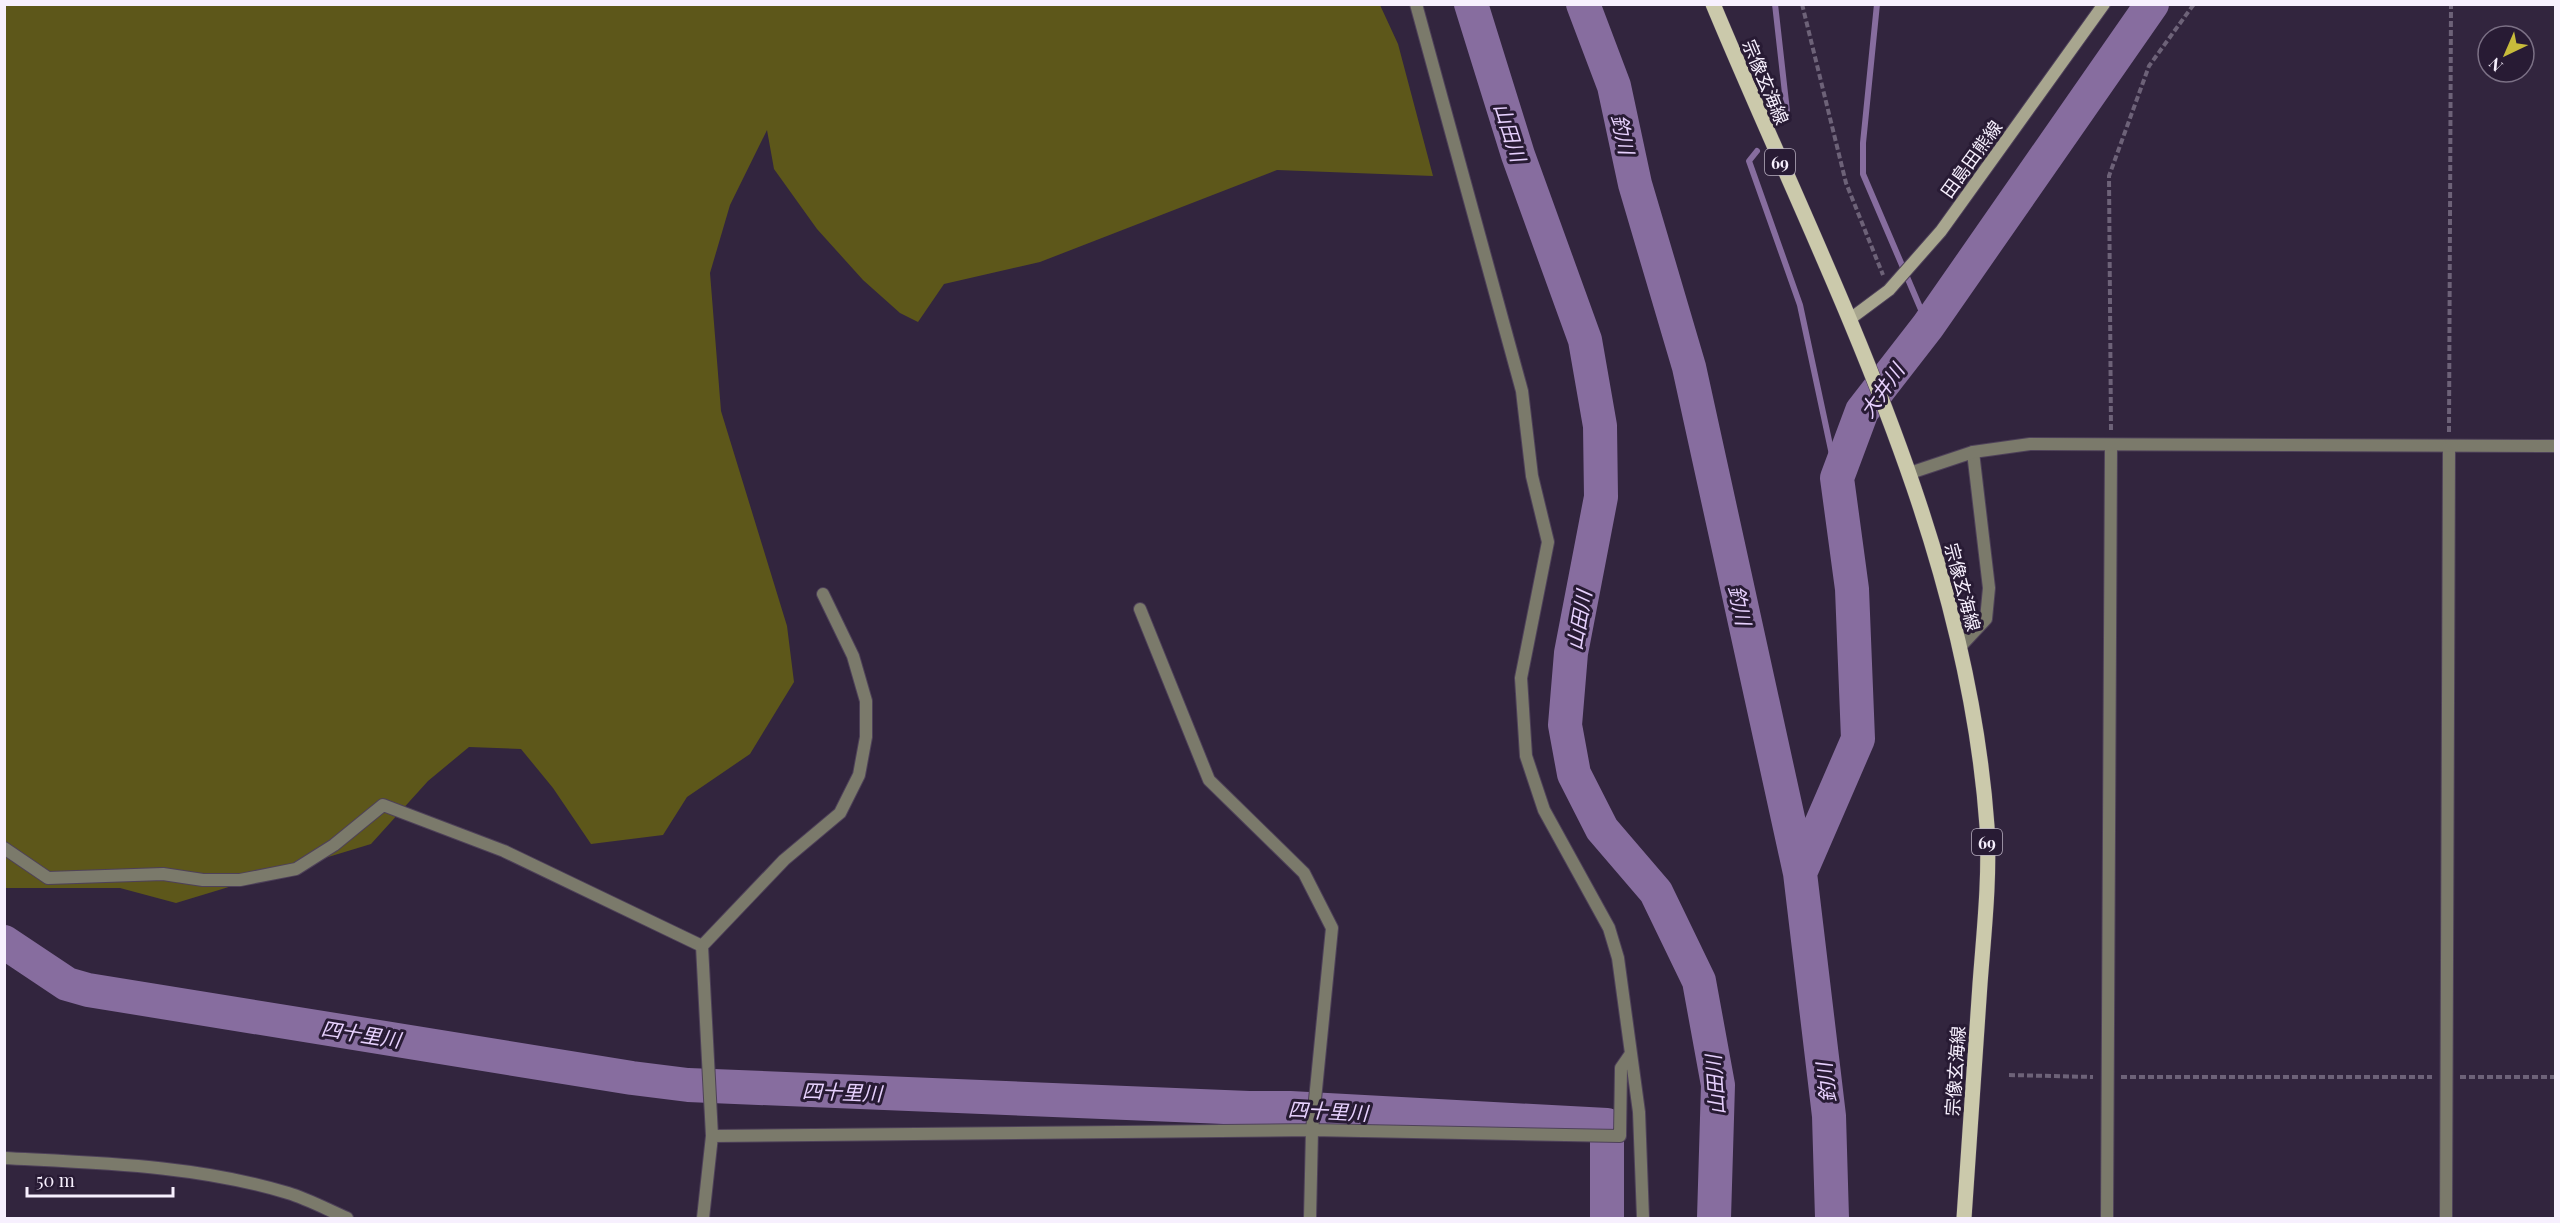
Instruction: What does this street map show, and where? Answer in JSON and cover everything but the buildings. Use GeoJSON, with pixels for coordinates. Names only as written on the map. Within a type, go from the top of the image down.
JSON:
{"type":"FeatureCollection","features":[{"type":"Feature","properties":{"kind":"main road","name":"宗像玄海線"},"geometry":{"type":"LineString","coordinates":[[1713,4],[1850,319],[1895,432],[1910,473],[1950,607],[1959,648],[1982,780],[1988,879],[1964,1218]]}},
{"type":"Feature","properties":{"kind":"main road","name":"田島田熊線"},"geometry":{"type":"LineString","coordinates":[[1850,319],[1889,290],[1941,231],[2104,4]]}},
{"type":"Feature","properties":{"kind":"street"},"geometry":{"type":"LineString","coordinates":[[1416,4],[1522,391],[1532,476],[1548,542],[1521,678],[1526,756],[1544,810],[1609,928],[1618,958],[1639,1112],[1643,1218]]}},
{"type":"Feature","properties":{"kind":"street"},"geometry":{"type":"LineString","coordinates":[[1910,473],[1973,452],[2030,444],[2556,446]]}},
{"type":"Feature","properties":{"kind":"street"},"geometry":{"type":"LineString","coordinates":[[2107,1218],[2111,445]]}},
{"type":"Feature","properties":{"kind":"street"},"geometry":{"type":"LineString","coordinates":[[2446,1218],[2449,447]]}},
{"type":"Feature","properties":{"kind":"street"},"geometry":{"type":"LineString","coordinates":[[1959,648],[1986,619],[1989,588],[1973,452]]}},
{"type":"Feature","properties":{"kind":"street"},"geometry":{"type":"LineString","coordinates":[[703,1218],[712,1136],[702,946],[784,860],[840,813],[859,775],[866,736],[866,701],[854,656],[823,594]]}},
{"type":"Feature","properties":{"kind":"street"},"geometry":{"type":"LineString","coordinates":[[1140,609],[1209,780],[1304,873],[1332,928],[1312,1130],[1310,1218]]}},
{"type":"Feature","properties":{"kind":"street"},"geometry":{"type":"LineString","coordinates":[[4,848],[48,878],[163,874],[203,880],[240,880],[296,869],[334,845],[383,805],[504,851],[702,946]]}},
{"type":"Feature","properties":{"kind":"street"},"geometry":{"type":"LineString","coordinates":[[712,1136],[1312,1130],[1620,1136],[1621,1068],[1630,1054]]}},
{"type":"Feature","properties":{"kind":"street"},"geometry":{"type":"LineString","coordinates":[[4,1158],[138,1165],[200,1173],[288,1193],[347,1218]]}},
{"type":"Feature","properties":{"kind":"path"},"geometry":{"type":"LineString","coordinates":[[1802,4],[1846,183],[1889,290]]}},
{"type":"Feature","properties":{"kind":"path"},"geometry":{"type":"LineString","coordinates":[[2111,445],[2109,176],[2149,66],[2194,4]]}},
{"type":"Feature","properties":{"kind":"path"},"geometry":{"type":"LineString","coordinates":[[2449,447],[2451,4]]}},
{"type":"Feature","properties":{"kind":"path"},"geometry":{"type":"LineString","coordinates":[[2009,1075],[2556,1077]]}},
{"type":"Feature","properties":{"kind":"shaded area"},"geometry":{"type":"Polygon","coordinates":[[[5,5],[1380,5],[1398,44],[1433,176],[1277,170],[1040,262],[944,284],[918,322],[900,313],[863,280],[817,229],[774,169],[767,130],[730,205],[710,273],[721,411],[787,626],[794,682],[750,754],[687,797],[663,835],[591,844],[553,788],[521,749],[469,747],[428,781],[371,844],[176,903],[120,888],[5,888],[5,5]]]}},
{"type":"Feature","properties":{"kind":"waterway","name":"山田川"},"geometry":{"type":"LineString","coordinates":[[1471,4],[1518,155],[1585,340],[1600,426],[1601,497],[1571,653],[1565,725],[1574,774],[1602,829],[1656,892],[1699,981],[1718,1085],[1714,1218]]}},
{"type":"Feature","properties":{"kind":"waterway","name":"釣川"},"geometry":{"type":"LineString","coordinates":[[1583,4],[1614,86],[1635,184],[1689,367],[1800,873],[1829,1116],[1832,1218]]}},
{"type":"Feature","properties":{"kind":"waterway"},"geometry":{"type":"LineString","coordinates":[[1775,4],[1787,111],[1781,119]]}},
{"type":"Feature","properties":{"kind":"waterway"},"geometry":{"type":"LineString","coordinates":[[1877,4],[1863,143],[1863,174],[1928,326]]}},
{"type":"Feature","properties":{"kind":"waterway","name":"大井川"},"geometry":{"type":"LineString","coordinates":[[1800,873],[1858,739],[1852,589],[1837,478],[1862,411],[1928,326],[2152,4]]}},
{"type":"Feature","properties":{"kind":"waterway"},"geometry":{"type":"LineString","coordinates":[[1757,151],[1749,161],[1800,305],[1837,478]]}},
{"type":"Feature","properties":{"kind":"waterway","name":"四十里川"},"geometry":{"type":"LineString","coordinates":[[4,942],[67,984],[88,990],[632,1078],[688,1085],[1290,1108],[1607,1125],[1607,1218]]}}]}
